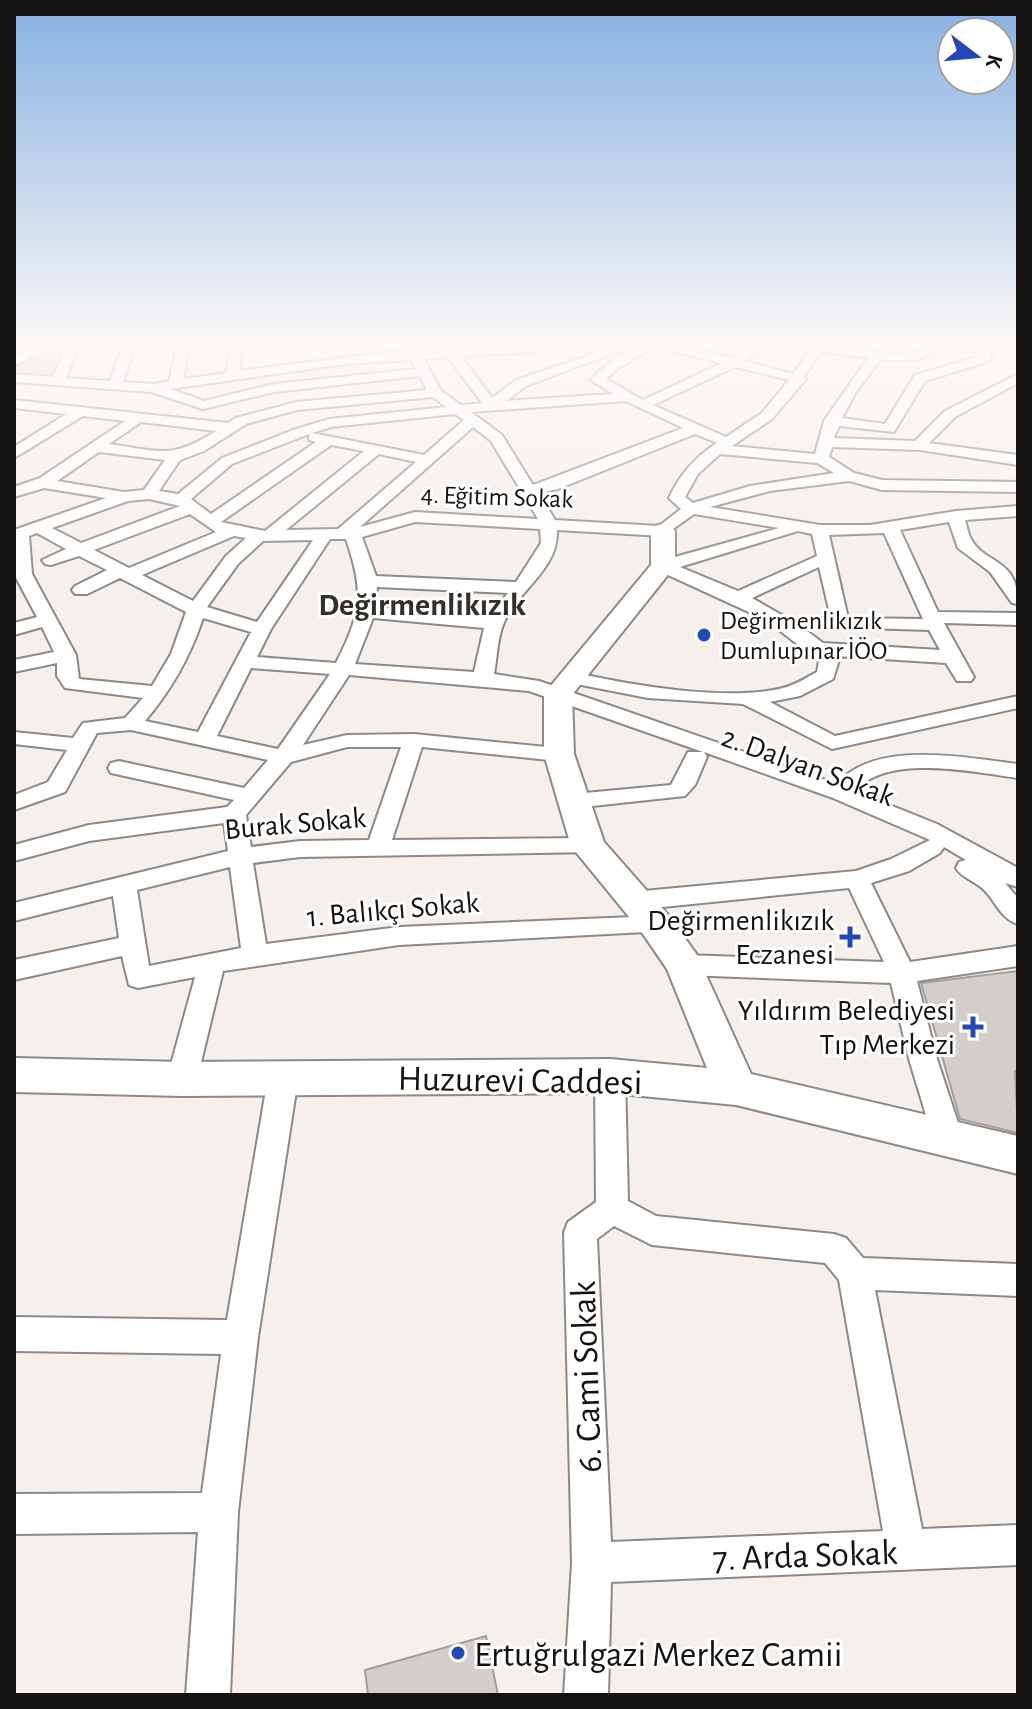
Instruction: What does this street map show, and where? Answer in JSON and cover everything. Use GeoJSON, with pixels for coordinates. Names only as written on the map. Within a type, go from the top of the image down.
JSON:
{"type":"FeatureCollection","features":[{"type":"Feature","properties":{"kind":"street"},"geometry":{"type":"LineString","coordinates":[[14,454],[64,422]]}},
{"type":"Feature","properties":{"kind":"street"},"geometry":{"type":"LineString","coordinates":[[14,492],[36,482],[133,422]]}},
{"type":"Feature","properties":{"kind":"street"},"geometry":{"type":"LineString","coordinates":[[166,422],[231,428]]}},
{"type":"Feature","properties":{"kind":"street"},"geometry":{"type":"LineString","coordinates":[[95,447],[175,457],[199,448],[240,422]]}},
{"type":"Feature","properties":{"kind":"street"},"geometry":{"type":"LineString","coordinates":[[51,560],[187,503],[227,461],[329,423],[351,422]]}},
{"type":"Feature","properties":{"kind":"street"},"geometry":{"type":"LineString","coordinates":[[204,740],[262,629],[339,535],[429,460],[461,422]]}},
{"type":"Feature","properties":{"kind":"street"},"geometry":{"type":"LineString","coordinates":[[476,422],[497,438],[548,522],[549,543],[522,588],[494,623],[483,679]]}},
{"type":"Feature","properties":{"kind":"street"},"geometry":{"type":"LineString","coordinates":[[679,422],[721,445],[821,459],[849,476],[882,485],[1018,487]]}},
{"type":"Feature","properties":{"kind":"street"},"geometry":{"type":"LineString","coordinates":[[758,422],[721,445],[682,482],[677,498],[691,509],[820,530],[890,527],[956,516],[1018,511]]}},
{"type":"Feature","properties":{"kind":"street"},"geometry":{"type":"LineString","coordinates":[[821,459],[831,422]]}},
{"type":"Feature","properties":{"kind":"street"},"geometry":{"type":"LineString","coordinates":[[836,422],[889,429],[893,422]]}},
{"type":"Feature","properties":{"kind":"street"},"geometry":{"type":"LineString","coordinates":[[920,446],[923,439],[943,422]]}},
{"type":"Feature","properties":{"kind":"street"},"geometry":{"type":"LineString","coordinates":[[528,491],[552,486],[694,429]]}},
{"type":"Feature","properties":{"kind":"street"},"geometry":{"type":"LineString","coordinates":[[309,436],[429,460]]}},
{"type":"Feature","properties":{"kind":"street"},"geometry":{"type":"LineString","coordinates":[[211,522],[328,440]]}},
{"type":"Feature","properties":{"kind":"street"},"geometry":{"type":"LineString","coordinates":[[825,442],[920,446],[1018,460]]}},
{"type":"Feature","properties":{"kind":"street"},"geometry":{"type":"LineString","coordinates":[[131,724],[158,693],[181,654],[196,610],[232,560],[375,450]]}},
{"type":"Feature","properties":{"kind":"street"},"geometry":{"type":"LineString","coordinates":[[149,494],[175,457]]}},
{"type":"Feature","properties":{"kind":"street"},"geometry":{"type":"LineString","coordinates":[[663,566],[663,531],[691,509],[781,483],[849,476]]}},
{"type":"Feature","properties":{"kind":"street"},"geometry":{"type":"LineString","coordinates":[[36,482],[126,496],[149,494],[187,503]]}},
{"type":"Feature","properties":{"kind":"street"},"geometry":{"type":"LineString","coordinates":[[126,496],[17,536],[18,561],[66,655],[67,676],[72,684],[158,693]]}},
{"type":"Feature","properties":{"kind":"street","name":"4. Eğitim Sokak"},"geometry":{"type":"LineString","coordinates":[[187,503],[229,532],[264,536],[339,535],[415,517],[548,522],[663,531]]}},
{"type":"Feature","properties":{"kind":"street"},"geometry":{"type":"LineString","coordinates":[[956,516],[964,544],[996,568],[1018,599]]}},
{"type":"Feature","properties":{"kind":"street"},"geometry":{"type":"LineString","coordinates":[[890,527],[964,677]]}},
{"type":"Feature","properties":{"kind":"street"},"geometry":{"type":"LineString","coordinates":[[736,1088],[684,965],[656,925],[588,846],[559,754],[562,694],[663,566],[799,528]]}},
{"type":"Feature","properties":{"kind":"street"},"geometry":{"type":"LineString","coordinates":[[41,529],[196,610],[262,629]]}},
{"type":"Feature","properties":{"kind":"street"},"geometry":{"type":"LineString","coordinates":[[820,530],[840,623],[1018,619]]}},
{"type":"Feature","properties":{"kind":"street"},"geometry":{"type":"LineString","coordinates":[[81,590],[229,532]]}},
{"type":"Feature","properties":{"kind":"street"},"geometry":{"type":"LineString","coordinates":[[14,853],[89,833],[242,805],[298,739],[344,668],[367,612],[368,581],[339,535]]}},
{"type":"Feature","properties":{"kind":"street"},"geometry":{"type":"LineString","coordinates":[[737,598],[826,558]]}},
{"type":"Feature","properties":{"kind":"street"},"geometry":{"type":"LineString","coordinates":[[246,662],[483,679],[532,685],[562,694],[606,687],[720,697],[782,695],[826,675],[829,660],[778,619],[663,566]]}},
{"type":"Feature","properties":{"kind":"street"},"geometry":{"type":"LineString","coordinates":[[368,581],[522,588]]}},
{"type":"Feature","properties":{"kind":"street"},"geometry":{"type":"LineString","coordinates":[[367,612],[494,623]]}},
{"type":"Feature","properties":{"kind":"street"},"geometry":{"type":"LineString","coordinates":[[14,629],[47,620]]}},
{"type":"Feature","properties":{"kind":"street"},"geometry":{"type":"LineString","coordinates":[[818,649],[952,657]]}},
{"type":"Feature","properties":{"kind":"street"},"geometry":{"type":"LineString","coordinates":[[14,666],[66,655]]}},
{"type":"Feature","properties":{"kind":"street","name":"2. Dalyan Sokak"},"geometry":{"type":"LineString","coordinates":[[562,694],[696,757],[862,816],[932,847],[991,882],[1018,915]]}},
{"type":"Feature","properties":{"kind":"street","name":"2. Dalyan Sokak"},"geometry":{"type":"LineString","coordinates":[[562,694],[841,793],[929,829],[1018,879]]}},
{"type":"Feature","properties":{"kind":"street"},"geometry":{"type":"LineString","coordinates":[[744,696],[832,743],[1018,702]]}},
{"type":"Feature","properties":{"kind":"street"},"geometry":{"type":"LineString","coordinates":[[14,738],[85,736],[131,724],[283,757],[347,741],[414,740],[559,754]]}},
{"type":"Feature","properties":{"kind":"street"},"geometry":{"type":"LineString","coordinates":[[14,803],[57,787],[85,736]]}},
{"type":"Feature","properties":{"kind":"street"},"geometry":{"type":"LineString","coordinates":[[378,848],[414,740]]}},
{"type":"Feature","properties":{"kind":"street"},"geometry":{"type":"LineString","coordinates":[[574,801],[677,791],[684,785],[696,757]]}},
{"type":"Feature","properties":{"kind":"street"},"geometry":{"type":"LineString","coordinates":[[841,793],[858,775],[899,763],[949,763],[1018,771]]}},
{"type":"Feature","properties":{"kind":"street"},"geometry":{"type":"LineString","coordinates":[[119,768],[242,805]]}},
{"type":"Feature","properties":{"kind":"street"},"geometry":{"type":"LineString","coordinates":[[242,805],[241,856],[255,955]]}},
{"type":"Feature","properties":{"kind":"street","name":"Burak Sokak"},"geometry":{"type":"LineString","coordinates":[[14,912],[241,856],[300,849],[588,846]]}},
{"type":"Feature","properties":{"kind":"street"},"geometry":{"type":"LineString","coordinates":[[633,901],[857,879],[900,865],[932,847]]}},
{"type":"Feature","properties":{"kind":"street"},"geometry":{"type":"LineString","coordinates":[[857,879],[902,973],[923,1059],[948,1138]]}},
{"type":"Feature","properties":{"kind":"street"},"geometry":{"type":"LineString","coordinates":[[14,970],[133,944],[124,884]]}},
{"type":"Feature","properties":{"kind":"street","name":"1. Balıkçı Sokak"},"geometry":{"type":"LineString","coordinates":[[133,944],[138,978],[255,955],[399,936],[656,925]]}},
{"type":"Feature","properties":{"kind":"street"},"geometry":{"type":"LineString","coordinates":[[684,965],[902,973],[1018,956]]}},
{"type":"Feature","properties":{"kind":"street"},"geometry":{"type":"LineString","coordinates":[[182,1079],[212,963]]}},
{"type":"Feature","properties":{"kind":"street","name":"Huzurevi Caddesi"},"geometry":{"type":"LineString","coordinates":[[14,1075],[182,1079],[610,1076],[736,1088],[1018,1155]]}},
{"type":"Feature","properties":{"kind":"street"},"geometry":{"type":"LineString","coordinates":[[610,1076],[612,1209],[652,1230],[834,1249],[855,1273],[906,1550]]}},
{"type":"Feature","properties":{"kind":"street"},"geometry":{"type":"LineString","coordinates":[[208,1695],[219,1512],[241,1337],[283,1078]]}},
{"type":"Feature","properties":{"kind":"street","name":"6. Cami Sokak"},"geometry":{"type":"LineString","coordinates":[[586,1695],[592,1563],[580,1232],[612,1209]]}},
{"type":"Feature","properties":{"kind":"street"},"geometry":{"type":"LineString","coordinates":[[855,1273],[1018,1280]]}},
{"type":"Feature","properties":{"kind":"street"},"geometry":{"type":"LineString","coordinates":[[14,1334],[241,1337]]}},
{"type":"Feature","properties":{"kind":"street"},"geometry":{"type":"LineString","coordinates":[[14,1514],[219,1512]]}},
{"type":"Feature","properties":{"kind":"street","name":"7. Arda Sokak"},"geometry":{"type":"LineString","coordinates":[[592,1563],[1018,1545]]}},
{"type":"Feature","properties":{"kind":"building","name":"Yıldırım Belediyesi Tıp Merkezi"},"geometry":{"type":"Polygon","coordinates":[[[1018,971],[1018,1071],[1015,1071],[1018,1133],[960,1119],[921,983],[1018,971]]]}},
{"type":"Feature","properties":{"kind":"building","name":"Ertuğrulgazi Merkez Camii"},"geometry":{"type":"Polygon","coordinates":[[[486,1636],[498,1695],[368,1695],[365,1670],[486,1636]]]}},
{"type":"Feature","properties":{"kind":"place","name":"Değirmenlikızık Dumlupınar İÖO"},"geometry":{"type":"Point","coordinates":[704,635]}},
{"type":"Feature","properties":{"kind":"place","name":"Değirmenlikızık Eczanesi"},"geometry":{"type":"Point","coordinates":[850,937]}},
{"type":"Feature","properties":{"kind":"place","name":"Yıldırım Belediyesi Tıp Merkezi"},"geometry":{"type":"Point","coordinates":[973,1027]}},
{"type":"Feature","properties":{"kind":"place","name":"Ertuğrulgazi Merkez Camii"},"geometry":{"type":"Point","coordinates":[458,1653]}},
{"type":"Feature","properties":{"kind":"district","name":"Değirmenlikızık"},"geometry":{"type":"Point","coordinates":[422,604]}}]}
